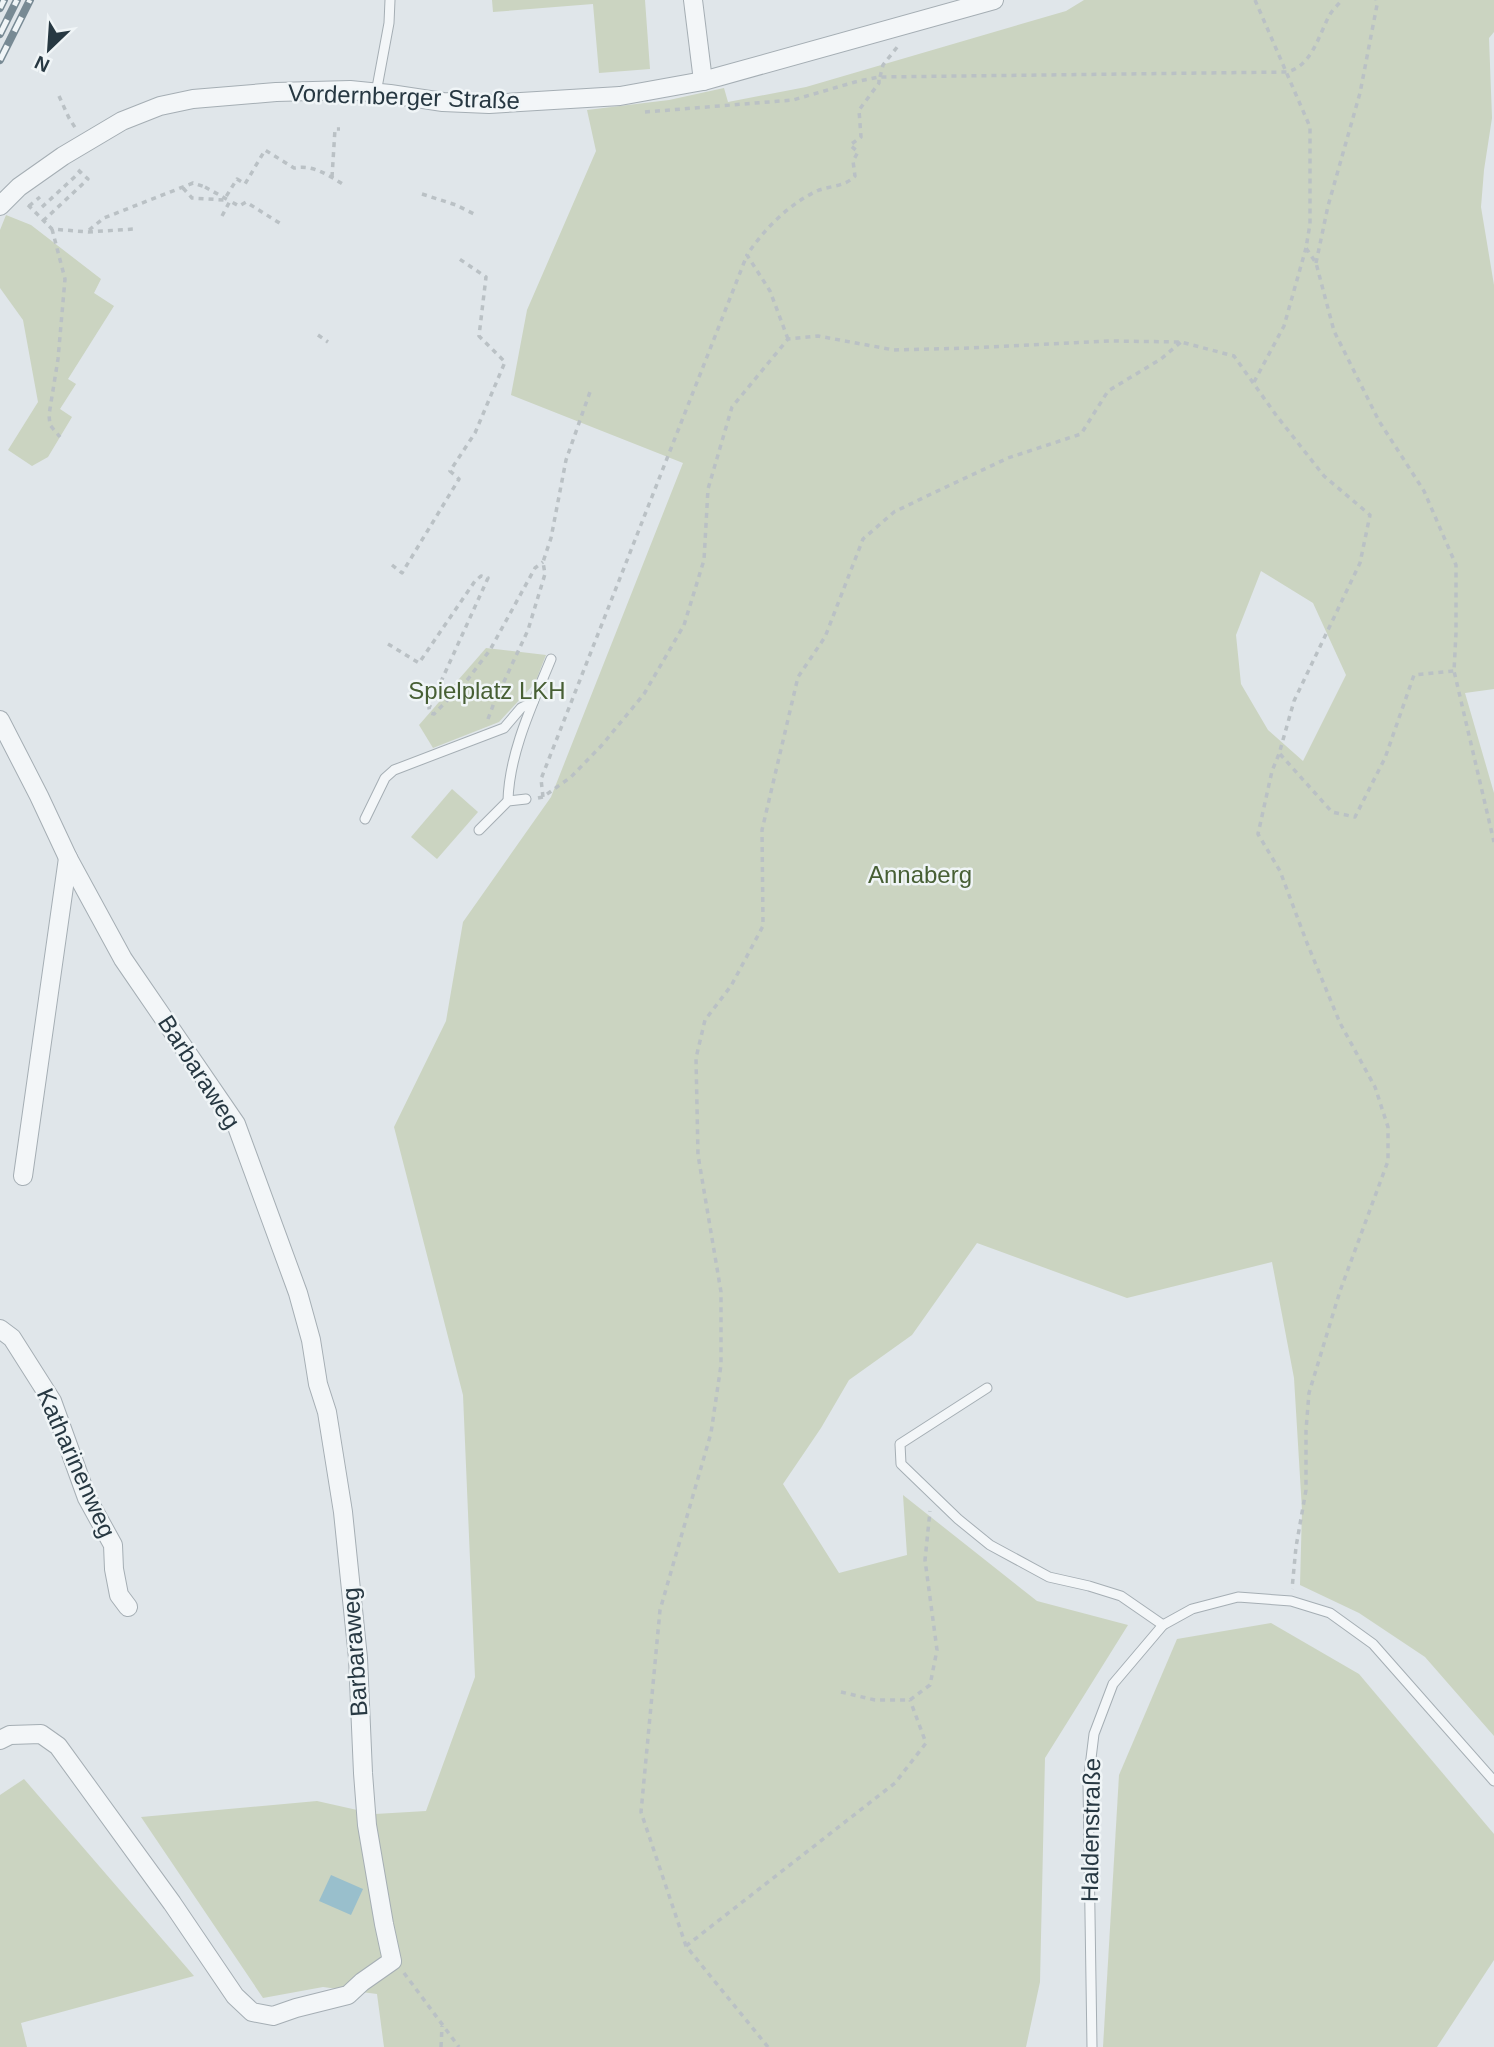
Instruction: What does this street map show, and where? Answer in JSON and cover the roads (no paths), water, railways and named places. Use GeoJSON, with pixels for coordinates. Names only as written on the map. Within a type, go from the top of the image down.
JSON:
{"type":"FeatureCollection","features":[{"type":"Feature","properties":{"kind":"street"},"geometry":{"type":"LineString","coordinates":[[693,0],[702,81]]}},
{"type":"Feature","properties":{"kind":"street","name":"Vordernberger Straße"},"geometry":{"type":"LineString","coordinates":[[0,206],[19,187],[122,121],[160,106],[192,99],[276,92],[350,90],[443,102],[489,104],[620,96],[702,81],[937,8],[994,0]]}},
{"type":"Feature","properties":{"kind":"street","name":"Barbaraweg"},"geometry":{"type":"LineString","coordinates":[[0,720],[68,859],[123,959],[236,1124],[298,1293],[311,1340],[317,1384],[327,1412],[343,1512],[358,1658],[367,1825],[392,1961],[348,1995],[273,2016],[251,2012],[235,1996],[58,1746],[41,1734],[10,1735],[0,1740]]}},
{"type":"Feature","properties":{"kind":"street"},"geometry":{"type":"LineString","coordinates":[[23,1176],[68,859]]}},
{"type":"Feature","properties":{"kind":"street","name":"Katharinenweg"},"geometry":{"type":"LineString","coordinates":[[0,1329],[12,1338],[52,1401],[87,1498],[113,1545],[119,1595],[128,1606]]}},
{"type":"Feature","properties":{"kind":"lane"},"geometry":{"type":"LineString","coordinates":[[376,93],[389,23],[390,0]]}},
{"type":"Feature","properties":{"kind":"lane"},"geometry":{"type":"LineString","coordinates":[[508,801],[508,782],[533,702],[551,659]]}},
{"type":"Feature","properties":{"kind":"lane"},"geometry":{"type":"LineString","coordinates":[[365,819],[385,778],[394,770],[504,728],[521,708],[533,702]]}},
{"type":"Feature","properties":{"kind":"lane"},"geometry":{"type":"LineString","coordinates":[[479,830],[508,801],[526,799]]}},
{"type":"Feature","properties":{"kind":"lane"},"geometry":{"type":"LineString","coordinates":[[987,1388],[900,1444],[901,1464],[990,1545],[1049,1577],[1121,1596],[1163,1625]]}},
{"type":"Feature","properties":{"kind":"lane","name":"Haldenstraße"},"geometry":{"type":"LineString","coordinates":[[1091,2047],[1088,1783],[1094,1734],[1113,1684],[1163,1625],[1192,1609],[1238,1597],[1291,1601],[1330,1613],[1373,1644],[1494,1782]]}},
{"type":"Feature","properties":{"kind":"water"},"geometry":{"type":"Polygon","coordinates":[[[331,1875],[363,1889],[351,1915],[319,1901],[331,1875]]]}},
{"type":"Feature","properties":{"kind":"railway"},"geometry":{"type":"LineString","coordinates":[[0,8],[4,0]]}},
{"type":"Feature","properties":{"kind":"railway"},"geometry":{"type":"LineString","coordinates":[[0,34],[17,0]]}},
{"type":"Feature","properties":{"kind":"railway"},"geometry":{"type":"LineString","coordinates":[[0,60],[30,0]]}},
{"type":"Feature","properties":{"kind":"park label","name":"Spielplatz LKH"},"geometry":{"type":"Point","coordinates":[487,691]}},
{"type":"Feature","properties":{"kind":"park label","name":"Annaberg"},"geometry":{"type":"Point","coordinates":[920,875]}}]}
